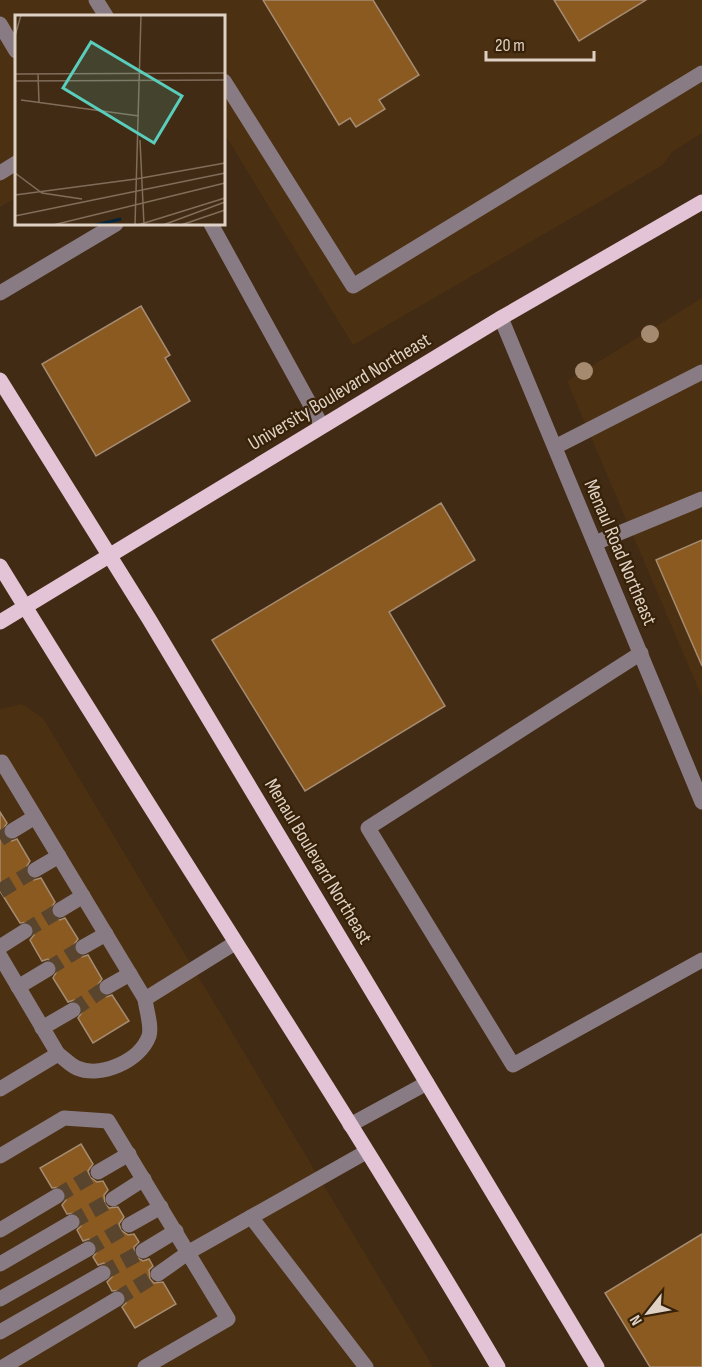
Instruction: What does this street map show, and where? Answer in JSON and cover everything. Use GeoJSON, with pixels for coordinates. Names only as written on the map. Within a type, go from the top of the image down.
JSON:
{"type":"FeatureCollection","features":[{"type":"Feature","properties":{"kind":"main road","name":"University Boulevard Northeast"},"geometry":{"type":"LineString","coordinates":[[0,622],[501,318],[702,202]]}},
{"type":"Feature","properties":{"kind":"main road","name":"Menaul Boulevard Northeast"},"geometry":{"type":"LineString","coordinates":[[0,380],[110,555],[597,1367]]}},
{"type":"Feature","properties":{"kind":"main road"},"geometry":{"type":"LineString","coordinates":[[0,566],[350,1125],[498,1367]]}},
{"type":"Feature","properties":{"kind":"street"},"geometry":{"type":"LineString","coordinates":[[96,0],[105,15]]}},
{"type":"Feature","properties":{"kind":"street"},"geometry":{"type":"LineString","coordinates":[[0,24],[15,49]]}},
{"type":"Feature","properties":{"kind":"street"},"geometry":{"type":"LineString","coordinates":[[225,83],[353,286],[702,73]]}},
{"type":"Feature","properties":{"kind":"street"},"geometry":{"type":"LineString","coordinates":[[0,173],[15,164]]}},
{"type":"Feature","properties":{"kind":"street"},"geometry":{"type":"LineString","coordinates":[[0,293],[114,225]]}},
{"type":"Feature","properties":{"kind":"street"},"geometry":{"type":"LineString","coordinates":[[212,225],[322,426]]}},
{"type":"Feature","properties":{"kind":"street","name":"Menaul Road Northeast"},"geometry":{"type":"LineString","coordinates":[[501,318],[702,802]]}},
{"type":"Feature","properties":{"kind":"street"},"geometry":{"type":"LineString","coordinates":[[555,447],[702,372]]}},
{"type":"Feature","properties":{"kind":"street"},"geometry":{"type":"LineString","coordinates":[[595,543],[702,499]]}},
{"type":"Feature","properties":{"kind":"street"},"geometry":{"type":"LineString","coordinates":[[641,653],[368,828],[513,1065],[702,960]]}},
{"type":"Feature","properties":{"kind":"street"},"geometry":{"type":"LineString","coordinates":[[0,763],[2,762],[145,999],[150,1034],[143,1047],[125,1062],[99,1071],[77,1068],[58,1054],[0,956]]}},
{"type":"Feature","properties":{"kind":"street"},"geometry":{"type":"LineString","coordinates":[[12,831],[35,817]]}},
{"type":"Feature","properties":{"kind":"street"},"geometry":{"type":"LineString","coordinates":[[35,870],[59,856]]}},
{"type":"Feature","properties":{"kind":"street"},"geometry":{"type":"LineString","coordinates":[[60,910],[83,896]]}},
{"type":"Feature","properties":{"kind":"street"},"geometry":{"type":"LineString","coordinates":[[0,947],[25,931]]}},
{"type":"Feature","properties":{"kind":"street"},"geometry":{"type":"LineString","coordinates":[[84,947],[106,934]]}},
{"type":"Feature","properties":{"kind":"street"},"geometry":{"type":"LineString","coordinates":[[145,999],[235,943]]}},
{"type":"Feature","properties":{"kind":"street"},"geometry":{"type":"LineString","coordinates":[[18,987],[48,969]]}},
{"type":"Feature","properties":{"kind":"street"},"geometry":{"type":"LineString","coordinates":[[107,987],[130,974]]}},
{"type":"Feature","properties":{"kind":"street"},"geometry":{"type":"LineString","coordinates":[[42,1028],[73,1010]]}},
{"type":"Feature","properties":{"kind":"street"},"geometry":{"type":"LineString","coordinates":[[0,1089],[58,1054]]}},
{"type":"Feature","properties":{"kind":"street"},"geometry":{"type":"LineString","coordinates":[[350,1125],[427,1083]]}},
{"type":"Feature","properties":{"kind":"street"},"geometry":{"type":"LineString","coordinates":[[0,1156],[64,1118],[108,1121],[228,1320],[145,1367]]}},
{"type":"Feature","properties":{"kind":"street"},"geometry":{"type":"LineString","coordinates":[[158,1274],[189,1252],[366,1152]]}},
{"type":"Feature","properties":{"kind":"street"},"geometry":{"type":"LineString","coordinates":[[98,1172],[129,1154]]}},
{"type":"Feature","properties":{"kind":"street"},"geometry":{"type":"LineString","coordinates":[[113,1198],[144,1179]]}},
{"type":"Feature","properties":{"kind":"street"},"geometry":{"type":"LineString","coordinates":[[0,1230],[57,1196]]}},
{"type":"Feature","properties":{"kind":"street"},"geometry":{"type":"LineString","coordinates":[[129,1225],[161,1207]]}},
{"type":"Feature","properties":{"kind":"street"},"geometry":{"type":"LineString","coordinates":[[251,1217],[361,1365]]}},
{"type":"Feature","properties":{"kind":"street"},"geometry":{"type":"LineString","coordinates":[[0,1264],[72,1222]]}},
{"type":"Feature","properties":{"kind":"street"},"geometry":{"type":"LineString","coordinates":[[144,1251],[176,1231]]}},
{"type":"Feature","properties":{"kind":"street"},"geometry":{"type":"LineString","coordinates":[[0,1299],[88,1249]]}},
{"type":"Feature","properties":{"kind":"street"},"geometry":{"type":"LineString","coordinates":[[0,1332],[102,1274]]}},
{"type":"Feature","properties":{"kind":"street"},"geometry":{"type":"LineString","coordinates":[[3,1367],[117,1299]]}},
{"type":"Feature","properties":{"kind":"shaded area"},"geometry":{"type":"Polygon","coordinates":[[[0,0],[702,0],[702,133],[672,152],[663,165],[353,345],[225,135],[225,15],[15,15],[15,199],[0,207],[0,0]]]}},
{"type":"Feature","properties":{"kind":"shaded area"},"geometry":{"type":"Polygon","coordinates":[[[702,298],[702,697],[567,381],[702,298]]]}},
{"type":"Feature","properties":{"kind":"shaded area"},"geometry":{"type":"Polygon","coordinates":[[[22,704],[43,718],[433,1367],[0,1367],[0,709],[22,704]]]}},
{"type":"Feature","properties":{"kind":"building"},"geometry":{"type":"Polygon","coordinates":[[[263,0],[373,0],[419,75],[379,100],[385,109],[356,127],[350,118],[339,125],[263,0]]]}},
{"type":"Feature","properties":{"kind":"building"},"geometry":{"type":"Polygon","coordinates":[[[554,0],[646,0],[579,41],[554,0]]]}},
{"type":"Feature","properties":{"kind":"building"},"geometry":{"type":"Polygon","coordinates":[[[141,306],[170,355],[165,358],[190,401],[96,456],[42,364],[141,306]]]}},
{"type":"Feature","properties":{"kind":"building"},"geometry":{"type":"Polygon","coordinates":[[[441,503],[475,560],[389,612],[445,706],[305,791],[212,640],[441,503]]]}},
{"type":"Feature","properties":{"kind":"building"},"geometry":{"type":"Polygon","coordinates":[[[702,540],[702,666],[656,560],[702,540]]]}},
{"type":"Feature","properties":{"kind":"building"},"geometry":{"type":"Polygon","coordinates":[[[0,812],[7,823],[2,831],[4,837],[12,841],[17,839],[30,861],[25,869],[27,875],[34,880],[41,878],[55,902],[50,910],[52,916],[60,920],[65,918],[78,939],[73,946],[75,952],[82,957],[88,955],[102,979],[97,986],[99,992],[106,997],[112,995],[129,1021],[93,1043],[78,1018],[83,1011],[81,1005],[74,1000],[68,1002],[53,978],[58,969],[56,964],[48,959],[42,961],[30,940],[34,935],[33,926],[29,922],[20,923],[0,891],[0,812]]]}},
{"type":"Feature","properties":{"kind":"building"},"geometry":{"type":"Polygon","coordinates":[[[81,1144],[93,1164],[88,1171],[90,1177],[97,1182],[103,1181],[108,1190],[104,1195],[105,1204],[109,1208],[118,1207],[124,1217],[119,1224],[121,1230],[128,1235],[134,1234],[139,1242],[134,1247],[134,1256],[143,1261],[149,1259],[153,1266],[149,1270],[150,1279],[154,1283],[163,1282],[176,1304],[135,1328],[122,1307],[126,1303],[126,1295],[121,1290],[112,1291],[107,1282],[112,1277],[111,1268],[104,1263],[98,1265],[93,1257],[98,1250],[96,1244],[89,1239],[83,1241],[77,1230],[81,1226],[81,1218],[76,1213],[67,1214],[62,1205],[66,1200],[66,1192],[61,1187],[52,1188],[40,1168],[81,1144]]]}},
{"type":"Feature","properties":{"kind":"building"},"geometry":{"type":"Polygon","coordinates":[[[702,1234],[702,1367],[650,1367],[605,1293],[702,1234]]]}},
{"type":"Feature","properties":{"kind":"tunnel"},"geometry":{"type":"LineString","coordinates":[[0,839],[12,831]]}},
{"type":"Feature","properties":{"kind":"tunnel"},"geometry":{"type":"LineString","coordinates":[[0,891],[35,870]]}},
{"type":"Feature","properties":{"kind":"tunnel"},"geometry":{"type":"LineString","coordinates":[[25,931],[60,910]]}},
{"type":"Feature","properties":{"kind":"tunnel"},"geometry":{"type":"LineString","coordinates":[[48,969],[83,947]]}},
{"type":"Feature","properties":{"kind":"tunnel"},"geometry":{"type":"LineString","coordinates":[[73,1010],[107,987]]}},
{"type":"Feature","properties":{"kind":"tunnel"},"geometry":{"type":"LineString","coordinates":[[57,1196],[98,1172]]}},
{"type":"Feature","properties":{"kind":"tunnel"},"geometry":{"type":"LineString","coordinates":[[72,1222],[113,1199]]}},
{"type":"Feature","properties":{"kind":"tunnel"},"geometry":{"type":"LineString","coordinates":[[88,1249],[129,1225]]}},
{"type":"Feature","properties":{"kind":"tunnel"},"geometry":{"type":"LineString","coordinates":[[103,1273],[143,1251]]}},
{"type":"Feature","properties":{"kind":"tunnel"},"geometry":{"type":"LineString","coordinates":[[117,1299],[158,1274]]}}]}
